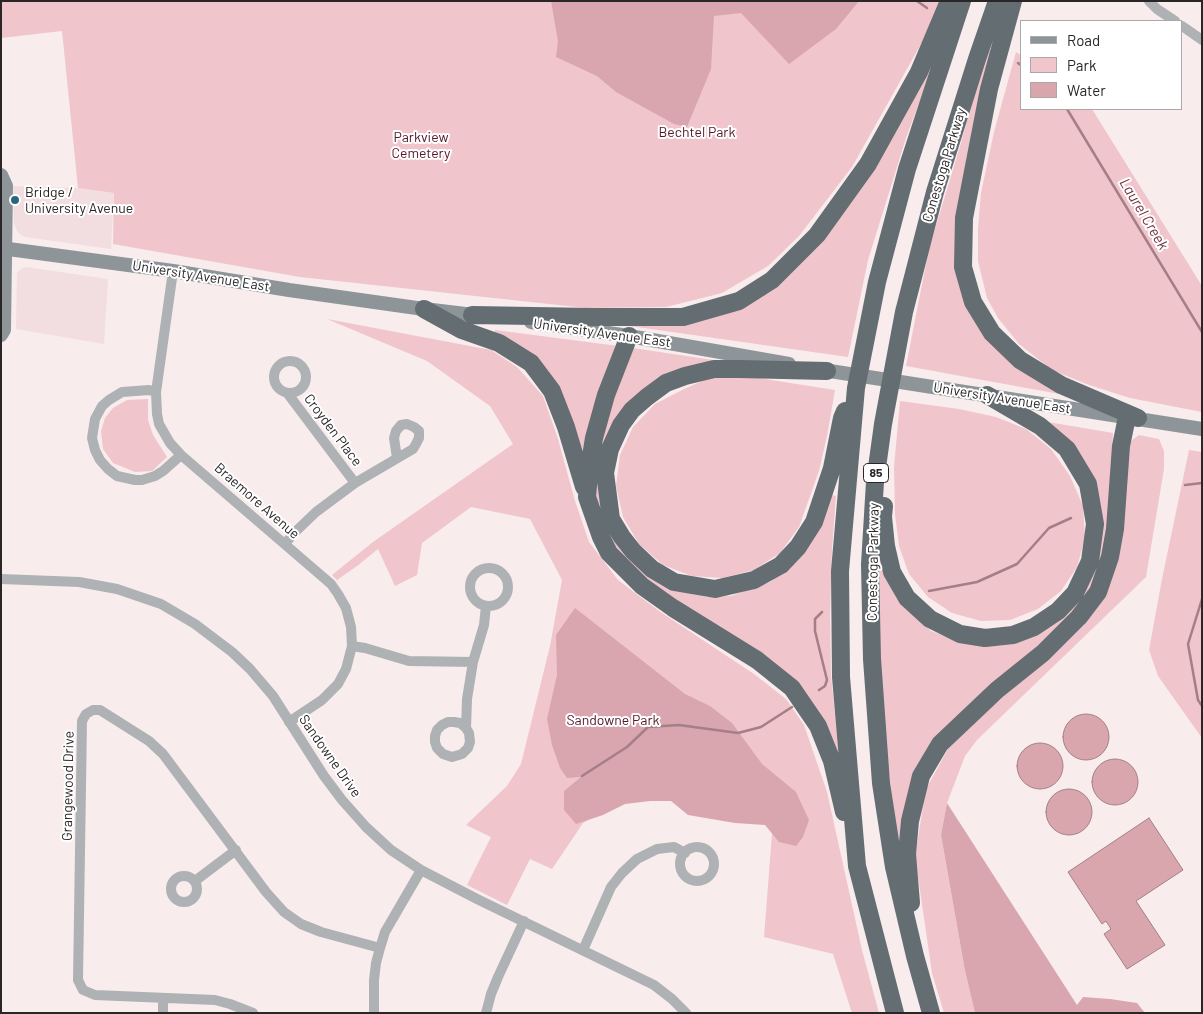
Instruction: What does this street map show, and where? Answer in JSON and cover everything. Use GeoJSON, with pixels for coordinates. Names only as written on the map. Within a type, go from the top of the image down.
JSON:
{"type":"FeatureCollection","features":[{"type":"Feature","properties":{"kind":"highway"},"geometry":{"type":"LineString","coordinates":[[472,314],[683,317],[739,302],[772,280],[817,235],[868,164],[919,72],[949,1]]}},
{"type":"Feature","properties":{"kind":"highway","name":"Conestoga Parkway"},"geometry":{"type":"LineString","coordinates":[[895,1013],[858,866],[841,677],[840,571],[856,388],[877,282],[906,169],[962,1]]}},
{"type":"Feature","properties":{"kind":"highway","name":"Conestoga Parkway"},"geometry":{"type":"LineString","coordinates":[[931,1013],[915,956],[894,867],[881,783],[872,659],[870,564],[875,482],[904,312],[932,202],[976,59],[997,1]]}},
{"type":"Feature","properties":{"kind":"highway"},"geometry":{"type":"LineString","coordinates":[[915,956],[908,854],[910,821],[921,776],[940,744],[997,690],[1043,652],[1079,618],[1098,592],[1110,557],[1114,538],[1120,446],[1133,418],[1061,385],[1020,360],[992,333],[973,302],[963,267],[964,218],[989,89],[1013,1]]}},
{"type":"Feature","properties":{"kind":"highway"},"geometry":{"type":"LineString","coordinates":[[424,310],[462,330],[499,343],[531,363],[552,391],[566,426],[601,538],[609,553],[642,586],[673,608],[757,660],[792,688],[818,726],[832,761],[858,866]]}},
{"type":"Feature","properties":{"kind":"highway"},"geometry":{"type":"LineString","coordinates":[[587,497],[594,438],[606,395],[630,336]]}},
{"type":"Feature","properties":{"kind":"highway"},"geometry":{"type":"LineString","coordinates":[[827,371],[714,369],[666,383],[632,410],[621,425],[610,449],[604,473],[611,518],[633,551],[652,570],[674,582],[715,589],[754,580],[781,565],[798,547],[814,522],[832,468],[842,418],[856,388]]}},
{"type":"Feature","properties":{"kind":"highway"},"geometry":{"type":"LineString","coordinates":[[884,424],[887,470],[883,517],[886,546],[892,572],[907,598],[930,619],[960,634],[985,638],[1014,635],[1034,627],[1058,611],[1075,593],[1090,561],[1095,524],[1088,484],[1067,450],[1040,426],[987,395]]}},
{"type":"Feature","properties":{"kind":"main road"},"geometry":{"type":"LineString","coordinates":[[1,175],[6,186],[3,248],[4,330],[1,335]]}},
{"type":"Feature","properties":{"kind":"main road","name":"University Avenue East"},"geometry":{"type":"LineString","coordinates":[[3,248],[174,271],[424,310],[472,314],[630,336],[827,371],[1202,429]]}},
{"type":"Feature","properties":{"kind":"street"},"geometry":{"type":"LineString","coordinates":[[1149,1],[1174,20]]}},
{"type":"Feature","properties":{"kind":"street"},"geometry":{"type":"LineString","coordinates":[[1183,27],[1202,40]]}},
{"type":"Feature","properties":{"kind":"street","name":"Braemore Avenue"},"geometry":{"type":"LineString","coordinates":[[174,271],[156,392],[159,424],[170,442],[181,454],[331,584],[346,608],[351,627],[352,646],[346,669],[338,684],[322,700],[289,722]]}},
{"type":"Feature","properties":{"kind":"street"},"geometry":{"type":"LineString","coordinates":[[156,392],[149,390],[122,392],[102,406],[95,419],[92,438],[95,450],[100,460],[117,476],[135,480],[155,476],[181,454]]}},
{"type":"Feature","properties":{"kind":"street","name":"Croyden Place"},"geometry":{"type":"LineString","coordinates":[[288,394],[355,483]]}},
{"type":"Feature","properties":{"kind":"street"},"geometry":{"type":"LineString","coordinates":[[285,544],[316,512],[355,483],[396,458]]}},
{"type":"Feature","properties":{"kind":"street","name":"Sandowne Drive"},"geometry":{"type":"LineString","coordinates":[[1,579],[80,582],[117,589],[161,604],[195,624],[232,652],[250,669],[273,696],[324,776],[342,800],[366,827],[391,850],[421,870],[477,899],[654,985],[686,1013]]}},
{"type":"Feature","properties":{"kind":"street"},"geometry":{"type":"LineString","coordinates":[[466,728],[467,699],[473,662],[484,625],[486,606]]}},
{"type":"Feature","properties":{"kind":"street"},"geometry":{"type":"LineString","coordinates":[[352,646],[409,661],[473,662]]}},
{"type":"Feature","properties":{"kind":"street","name":"Grangewood Drive"},"geometry":{"type":"LineString","coordinates":[[253,1013],[215,1000],[95,995],[83,990],[78,980],[82,721],[86,714],[93,710],[100,710],[157,747],[266,892],[284,912],[301,924],[321,932],[380,948]]}},
{"type":"Feature","properties":{"kind":"street"},"geometry":{"type":"LineString","coordinates":[[583,950],[611,887],[622,873],[637,859],[657,848],[674,847],[685,853]]}},
{"type":"Feature","properties":{"kind":"street"},"geometry":{"type":"LineString","coordinates":[[195,881],[236,850]]}},
{"type":"Feature","properties":{"kind":"street"},"geometry":{"type":"LineString","coordinates":[[374,1013],[374,980],[380,948],[386,932],[421,870]]}},
{"type":"Feature","properties":{"kind":"street"},"geometry":{"type":"LineString","coordinates":[[486,1013],[498,977],[524,921]]}},
{"type":"Feature","properties":{"kind":"street"},"geometry":{"type":"LineString","coordinates":[[163,999],[163,1013]]}},
{"type":"Feature","properties":{"kind":"shaded area"},"geometry":{"type":"Polygon","coordinates":[[[13,186],[78,188],[114,193],[111,249],[25,237],[20,234],[14,223],[13,186]]]}},
{"type":"Feature","properties":{"kind":"shaded area"},"geometry":{"type":"Polygon","coordinates":[[[26,267],[108,279],[104,344],[16,329],[17,273],[26,267]]]}},
{"type":"Feature","properties":{"kind":"green space","name":"Parkview Cemetery"},"geometry":{"type":"Polygon","coordinates":[[[1,1],[940,1],[931,26],[852,167],[799,236],[768,266],[722,293],[666,307],[586,308],[300,277],[113,244],[114,193],[78,188],[62,31],[1,38],[1,1]]]}},
{"type":"Feature","properties":{"kind":"green space"},"geometry":{"type":"Polygon","coordinates":[[[551,1],[859,1],[836,29],[789,64],[741,13],[714,16],[711,69],[687,127],[674,124],[616,92],[597,76],[556,57],[558,41],[551,1]]]}},
{"type":"Feature","properties":{"kind":"green space"},"geometry":{"type":"Polygon","coordinates":[[[987,48],[993,52],[971,153],[971,309],[1065,395],[906,366],[929,249],[987,48]]]}},
{"type":"Feature","properties":{"kind":"green space"},"geometry":{"type":"Polygon","coordinates":[[[1016,52],[1020,55],[1020,110],[1093,110],[1202,286],[1202,412],[1130,398],[1089,385],[1052,370],[1019,344],[998,318],[987,298],[978,261],[981,193],[994,132],[1016,52]]]}},
{"type":"Feature","properties":{"kind":"green space"},"geometry":{"type":"Polygon","coordinates":[[[931,55],[936,57],[906,138],[868,260],[848,357],[630,326],[630,322],[697,320],[814,244],[931,55]]]}},
{"type":"Feature","properties":{"kind":"green space","name":"Sandowne Park"},"geometry":{"type":"Polygon","coordinates":[[[327,319],[491,350],[517,367],[543,396],[589,542],[618,580],[659,611],[754,674],[786,699],[804,725],[827,792],[862,950],[879,1013],[852,1013],[833,954],[764,937],[774,808],[705,787],[625,799],[583,823],[552,869],[530,859],[507,905],[467,885],[491,837],[466,825],[507,786],[521,764],[550,646],[562,580],[530,519],[471,507],[422,543],[417,575],[395,586],[378,549],[337,580],[332,575],[373,542],[513,444],[490,406],[427,361],[327,319]]]}},
{"type":"Feature","properties":{"kind":"green space"},"geometry":{"type":"Polygon","coordinates":[[[495,330],[618,346],[582,457],[567,417],[495,336],[495,330]]]}},
{"type":"Feature","properties":{"kind":"green space"},"geometry":{"type":"Polygon","coordinates":[[[633,348],[713,360],[690,368],[624,412],[602,505],[677,590],[707,597],[731,596],[770,582],[797,561],[818,530],[831,495],[836,496],[830,616],[831,675],[839,756],[826,730],[716,627],[625,566],[592,501],[602,427],[633,348]]]}},
{"type":"Feature","properties":{"kind":"green space"},"geometry":{"type":"Polygon","coordinates":[[[752,377],[835,390],[819,471],[799,527],[780,553],[754,570],[723,578],[692,576],[663,565],[639,544],[623,517],[616,486],[620,455],[633,427],[655,404],[709,378],[752,377]]]}},
{"type":"Feature","properties":{"kind":"green space"},"geometry":{"type":"Polygon","coordinates":[[[148,399],[148,420],[153,435],[167,457],[152,471],[135,472],[113,463],[103,449],[101,431],[105,418],[113,408],[127,400],[148,399]]]}},
{"type":"Feature","properties":{"kind":"green space"},"geometry":{"type":"Polygon","coordinates":[[[900,401],[959,409],[996,417],[1026,429],[1051,449],[1070,476],[1083,506],[1085,538],[1077,567],[1061,591],[1038,609],[1010,620],[981,621],[952,613],[928,597],[909,574],[899,546],[895,514],[894,467],[900,401]]]}},
{"type":"Feature","properties":{"kind":"green space"},"geometry":{"type":"Polygon","coordinates":[[[1042,421],[1113,433],[1109,519],[1104,559],[1093,590],[1069,621],[932,747],[903,839],[898,840],[885,743],[880,655],[879,566],[882,565],[892,588],[904,607],[931,631],[960,642],[1011,644],[1056,623],[1079,598],[1099,514],[1042,421]]]}},
{"type":"Feature","properties":{"kind":"green space"},"geometry":{"type":"Polygon","coordinates":[[[1139,435],[1159,439],[1164,451],[1164,469],[1146,577],[977,740],[965,756],[947,803],[941,835],[965,971],[975,1013],[944,1013],[932,973],[915,856],[926,789],[948,749],[974,722],[1056,651],[1104,597],[1128,448],[1132,440],[1139,435]]]}},
{"type":"Feature","properties":{"kind":"green space"},"geometry":{"type":"Polygon","coordinates":[[[1189,450],[1202,452],[1202,738],[1158,676],[1149,650],[1189,450]]]}},
{"type":"Feature","properties":{"kind":"green space"},"geometry":{"type":"Polygon","coordinates":[[[575,608],[685,694],[710,706],[732,723],[762,764],[796,792],[809,820],[803,837],[796,846],[779,842],[765,825],[735,823],[688,815],[671,801],[625,804],[603,815],[576,824],[564,810],[564,791],[581,777],[567,778],[560,768],[552,745],[547,719],[557,675],[556,635],[575,608]]]}},
{"type":"Feature","properties":{"kind":"green space"},"geometry":{"type":"Polygon","coordinates":[[[947,803],[1077,1005],[1083,997],[1110,999],[1137,1003],[1145,1013],[975,1013],[965,971],[941,835],[947,803]]]}},
{"type":"Feature","properties":{"kind":"water"},"geometry":{"type":"Polygon","coordinates":[[[1091,714],[1095,715],[1105,724],[1108,728],[1108,746],[1099,756],[1091,760],[1081,760],[1073,756],[1064,746],[1063,732],[1067,724],[1077,715],[1091,714]]]}},
{"type":"Feature","properties":{"kind":"water"},"geometry":{"type":"Polygon","coordinates":[[[1045,743],[1049,744],[1059,753],[1062,757],[1062,775],[1053,785],[1045,789],[1035,789],[1027,785],[1018,775],[1017,761],[1021,753],[1031,744],[1045,743]]]}},
{"type":"Feature","properties":{"kind":"water"},"geometry":{"type":"Polygon","coordinates":[[[1120,759],[1124,760],[1134,769],[1137,773],[1137,791],[1128,801],[1120,805],[1110,805],[1102,801],[1093,791],[1092,777],[1096,769],[1106,760],[1120,759]]]}},
{"type":"Feature","properties":{"kind":"water"},"geometry":{"type":"Polygon","coordinates":[[[1074,789],[1078,790],[1088,799],[1091,803],[1091,821],[1082,831],[1074,835],[1064,835],[1056,831],[1047,821],[1046,807],[1050,799],[1060,790],[1074,789]]]}},
{"type":"Feature","properties":{"kind":"water"},"geometry":{"type":"Polygon","coordinates":[[[1149,818],[1183,870],[1136,901],[1165,945],[1127,969],[1104,934],[1111,929],[1106,921],[1102,924],[1068,872],[1149,818]]]}},
{"type":"Feature","properties":{"kind":"waterway","name":"Laurel Creek"},"geometry":{"type":"LineString","coordinates":[[917,1],[927,8]]}},
{"type":"Feature","properties":{"kind":"waterway","name":"Laurel Creek"},"geometry":{"type":"LineString","coordinates":[[1068,110],[1202,332]]}},
{"type":"Feature","properties":{"kind":"waterway"},"geometry":{"type":"LineString","coordinates":[[1185,485],[1202,483]]}},
{"type":"Feature","properties":{"kind":"waterway"},"geometry":{"type":"LineString","coordinates":[[929,591],[977,582],[1017,564],[1049,528],[1071,518]]}},
{"type":"Feature","properties":{"kind":"waterway"},"geometry":{"type":"LineString","coordinates":[[1202,599],[1188,644],[1198,700],[1202,706]]}},
{"type":"Feature","properties":{"kind":"waterway"},"geometry":{"type":"LineString","coordinates":[[819,690],[825,686],[827,680],[815,631],[815,619],[822,612]]}},
{"type":"Feature","properties":{"kind":"waterway"},"geometry":{"type":"LineString","coordinates":[[582,776],[627,747],[648,727],[679,725],[738,733],[761,727],[792,707]]}},
{"type":"Feature","properties":{"kind":"place","name":"Bridge / University Avenue"},"geometry":{"type":"Point","coordinates":[15,200]}},
{"type":"Feature","properties":{"kind":"park label","name":"Bechtel Park"},"geometry":{"type":"Point","coordinates":[697,132]}}]}
